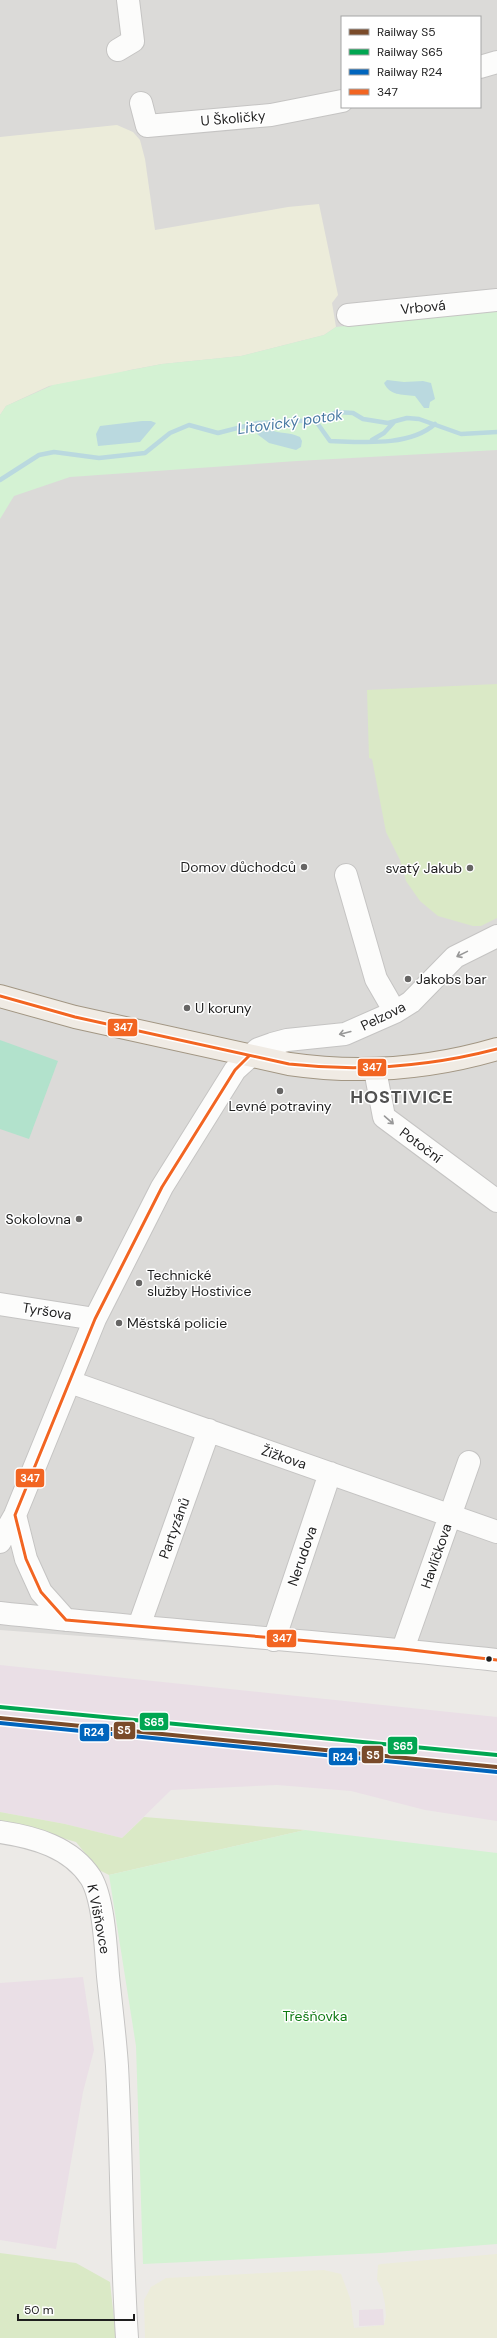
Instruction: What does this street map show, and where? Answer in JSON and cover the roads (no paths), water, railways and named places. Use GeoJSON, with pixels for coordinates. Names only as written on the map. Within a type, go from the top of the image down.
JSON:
{"type":"FeatureCollection","features":[{"type":"Feature","properties":{"kind":"main road"},"geometry":{"type":"LineString","coordinates":[[0,996],[75,1017],[249,1056],[318,1068],[375,1070],[416,1066],[497,1049]]}},
{"type":"Feature","properties":{"kind":"street"},"geometry":{"type":"LineString","coordinates":[[118,50],[133,41],[128,0]]}},
{"type":"Feature","properties":{"kind":"street"},"geometry":{"type":"LineString","coordinates":[[481,67],[497,62]]}},
{"type":"Feature","properties":{"kind":"street","name":"U Školičky"},"geometry":{"type":"LineString","coordinates":[[141,103],[147,126],[271,115],[341,101]]}},
{"type":"Feature","properties":{"kind":"street","name":"Vrbová"},"geometry":{"type":"LineString","coordinates":[[348,315],[497,300]]}},
{"type":"Feature","properties":{"kind":"street"},"geometry":{"type":"LineString","coordinates":[[346,875],[376,979],[395,1012]]}},
{"type":"Feature","properties":{"kind":"street","name":"Pelzova"},"geometry":{"type":"LineString","coordinates":[[0,1542],[15,1515],[70,1382],[94,1319],[162,1187],[235,1070],[249,1056],[258,1050],[287,1040],[345,1034],[395,1012],[411,1002],[455,957],[497,936]]}},
{"type":"Feature","properties":{"kind":"street","name":"Potoční"},"geometry":{"type":"LineString","coordinates":[[375,1070],[384,1117],[497,1201]]}},
{"type":"Feature","properties":{"kind":"street","name":"Tyršova"},"geometry":{"type":"LineString","coordinates":[[0,1304],[94,1319]]}},
{"type":"Feature","properties":{"kind":"street","name":"Žižkova"},"geometry":{"type":"LineString","coordinates":[[70,1382],[497,1532]]}},
{"type":"Feature","properties":{"kind":"street","name":"Partyzánů"},"geometry":{"type":"LineString","coordinates":[[139,1626],[209,1430]]}},
{"type":"Feature","properties":{"kind":"street","name":"Havlíčkova"},"geometry":{"type":"LineString","coordinates":[[404,1649],[469,1462]]}},
{"type":"Feature","properties":{"kind":"street","name":"Nerudova"},"geometry":{"type":"LineString","coordinates":[[274,1640],[330,1473]]}},
{"type":"Feature","properties":{"kind":"street"},"geometry":{"type":"LineString","coordinates":[[15,1515],[26,1559],[41,1592],[66,1620]]}},
{"type":"Feature","properties":{"kind":"street"},"geometry":{"type":"LineString","coordinates":[[0,1613],[274,1640],[404,1649],[497,1660]]}},
{"type":"Feature","properties":{"kind":"street","name":"K Višňovce"},"geometry":{"type":"LineString","coordinates":[[0,1832],[22,1835],[64,1850],[90,1878],[104,1931],[117,2065],[126,2338]]}},
{"type":"Feature","properties":{"kind":"water"},"geometry":{"type":"Polygon","coordinates":[[[387,380],[404,382],[423,381],[431,383],[435,399],[430,402],[429,408],[424,408],[415,396],[396,394],[389,390],[384,383],[387,380]]]}},
{"type":"Feature","properties":{"kind":"water"},"geometry":{"type":"Polygon","coordinates":[[[151,421],[156,423],[140,442],[98,446],[96,434],[100,426],[151,421]]]}},
{"type":"Feature","properties":{"kind":"water"},"geometry":{"type":"Polygon","coordinates":[[[268,429],[300,437],[302,441],[301,447],[296,450],[269,443],[257,434],[268,429]]]}},
{"type":"Feature","properties":{"kind":"waterway","name":"Litovický potok"},"geometry":{"type":"LineString","coordinates":[[0,480],[39,455],[54,452],[99,458],[145,453],[170,433],[189,425],[218,433],[257,423],[319,420],[337,412],[353,413],[363,419],[388,423],[407,418],[419,419],[461,434],[497,432]]}},
{"type":"Feature","properties":{"kind":"waterway"},"geometry":{"type":"LineString","coordinates":[[315,420],[330,441],[356,442],[385,442],[399,440],[424,431],[435,424]]}},
{"type":"Feature","properties":{"kind":"waterway"},"geometry":{"type":"LineString","coordinates":[[372,440],[384,433],[394,422]]}},
{"type":"Feature","properties":{"kind":"rail line","name":"S65"},"geometry":{"type":"LineString","coordinates":[[0,1707],[497,1755]]}},
{"type":"Feature","properties":{"kind":"rail line","name":"S5"},"geometry":{"type":"LineString","coordinates":[[0,1718],[497,1767]]}},
{"type":"Feature","properties":{"kind":"rail line","name":"R24"},"geometry":{"type":"LineString","coordinates":[[0,1723],[497,1772]]}},
{"type":"Feature","properties":{"kind":"place","name":"Domov důchodců"},"geometry":{"type":"Point","coordinates":[304,867]}},
{"type":"Feature","properties":{"kind":"place","name":"svatý Jakub"},"geometry":{"type":"Point","coordinates":[470,868]}},
{"type":"Feature","properties":{"kind":"place","name":"Jakobs bar"},"geometry":{"type":"Point","coordinates":[408,979]}},
{"type":"Feature","properties":{"kind":"place","name":"U koruny"},"geometry":{"type":"Point","coordinates":[187,1008]}},
{"type":"Feature","properties":{"kind":"place","name":"Levné potraviny"},"geometry":{"type":"Point","coordinates":[280,1091]}},
{"type":"Feature","properties":{"kind":"place","name":"Sokolovna"},"geometry":{"type":"Point","coordinates":[79,1219]}},
{"type":"Feature","properties":{"kind":"place","name":"Technické služby Hostivice"},"geometry":{"type":"Point","coordinates":[139,1283]}},
{"type":"Feature","properties":{"kind":"place","name":"Městská policie"},"geometry":{"type":"Point","coordinates":[119,1323]}},
{"type":"Feature","properties":{"kind":"district","name":"HOSTIVICE"},"geometry":{"type":"Point","coordinates":[402,1097]}},
{"type":"Feature","properties":{"kind":"park label","name":"Třešňovka"},"geometry":{"type":"Point","coordinates":[315,2016]}}]}
